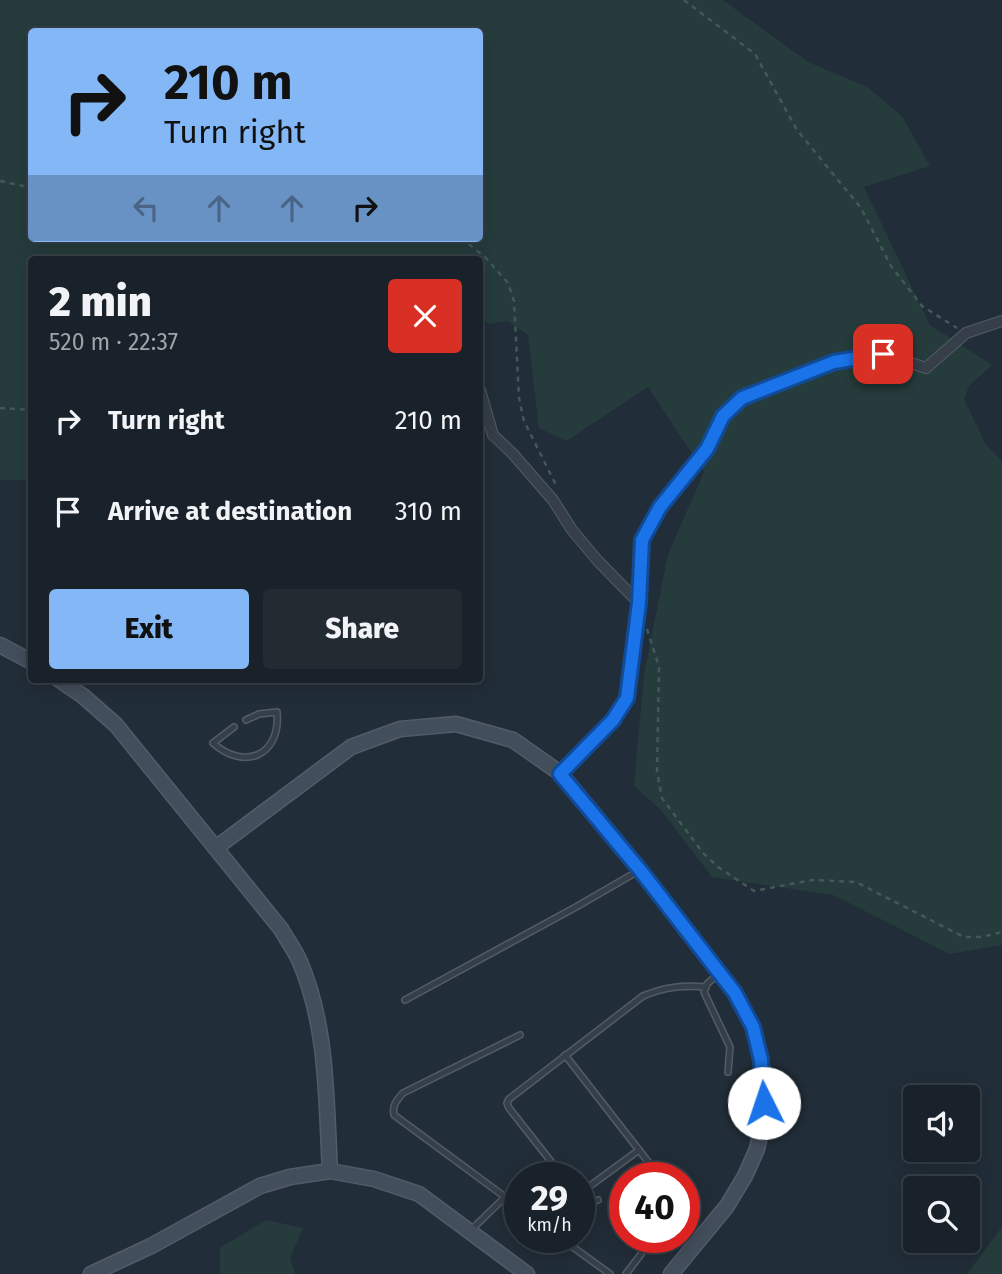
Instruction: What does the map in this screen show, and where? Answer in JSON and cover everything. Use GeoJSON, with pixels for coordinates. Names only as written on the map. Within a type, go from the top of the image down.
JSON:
{"type":"FeatureCollection","features":[{"type":"Feature","properties":{"kind":"street"},"geometry":{"type":"LineString","coordinates":[[560,774],[613,720],[627,698],[639,603],[642,540],[660,507],[707,449],[723,416],[742,398],[834,362],[883,354],[926,368],[966,333],[1002,321]]}},
{"type":"Feature","properties":{"kind":"street"},"geometry":{"type":"LineString","coordinates":[[483,400],[493,435],[553,500],[572,530],[639,603]]}},
{"type":"Feature","properties":{"kind":"street"},"geometry":{"type":"LineString","coordinates":[[0,645],[28,660]]}},
{"type":"Feature","properties":{"kind":"street"},"geometry":{"type":"LineString","coordinates":[[64,683],[116,725],[281,929],[299,961],[316,1007],[324,1055],[330,1171]]}},
{"type":"Feature","properties":{"kind":"street"},"geometry":{"type":"LineString","coordinates":[[217,847],[351,747],[400,729],[456,724],[513,740],[560,774],[720,972],[753,1027],[765,1087],[764,1118],[757,1149],[727,1206],[671,1274]]}},
{"type":"Feature","properties":{"kind":"street"},"geometry":{"type":"LineString","coordinates":[[90,1274],[151,1247],[260,1186],[290,1177],[330,1171],[374,1179],[419,1194],[527,1274]]}},
{"type":"Feature","properties":{"kind":"lane"},"geometry":{"type":"LineString","coordinates":[[234,727],[213,743],[225,753],[238,758],[252,757],[265,750],[274,740],[278,726],[277,712],[246,720]]}},
{"type":"Feature","properties":{"kind":"lane"},"geometry":{"type":"LineString","coordinates":[[405,1000],[640,870]]}},
{"type":"Feature","properties":{"kind":"lane"},"geometry":{"type":"LineString","coordinates":[[720,972],[704,992],[730,1047],[728,1072]]}},
{"type":"Feature","properties":{"kind":"lane"},"geometry":{"type":"LineString","coordinates":[[552,1162],[507,1103],[513,1095],[643,996],[662,988],[682,985],[706,987]]}},
{"type":"Feature","properties":{"kind":"lane"},"geometry":{"type":"LineString","coordinates":[[504,1196],[394,1115],[393,1110],[403,1093],[520,1035]]}},
{"type":"Feature","properties":{"kind":"lane"},"geometry":{"type":"LineString","coordinates":[[565,1055],[648,1162]]}},
{"type":"Feature","properties":{"kind":"lane"},"geometry":{"type":"LineString","coordinates":[[595,1183],[639,1150]]}},
{"type":"Feature","properties":{"kind":"lane"},"geometry":{"type":"LineString","coordinates":[[470,1231],[504,1198]]}},
{"type":"Feature","properties":{"kind":"lane"},"geometry":{"type":"LineString","coordinates":[[581,1253],[610,1274]]}},
{"type":"Feature","properties":{"kind":"lane"},"geometry":{"type":"LineString","coordinates":[[626,1274],[642,1253]]}},
{"type":"Feature","properties":{"kind":"path"},"geometry":{"type":"LineString","coordinates":[[684,0],[755,54],[797,130],[861,208],[891,266],[922,306],[966,333]]}},
{"type":"Feature","properties":{"kind":"path"},"geometry":{"type":"LineString","coordinates":[[0,181],[28,187]]}},
{"type":"Feature","properties":{"kind":"path"},"geometry":{"type":"LineString","coordinates":[[466,242],[485,257],[508,283],[514,301],[519,398],[524,421],[556,486],[553,500]]}},
{"type":"Feature","properties":{"kind":"path"},"geometry":{"type":"LineString","coordinates":[[0,408],[28,410]]}},
{"type":"Feature","properties":{"kind":"path"},"geometry":{"type":"LineString","coordinates":[[647,629],[659,667],[657,772],[662,798],[718,867],[754,891],[812,880],[856,882],[964,937],[981,937],[1002,932]]}},
{"type":"Feature","properties":{"kind":"green space"},"geometry":{"type":"Polygon","coordinates":[[[0,0],[723,0],[808,62],[867,87],[902,116],[930,166],[864,187],[930,325],[992,365],[969,386],[964,399],[986,445],[1002,461],[1002,945],[950,954],[833,895],[712,877],[660,809],[634,786],[644,675],[668,554],[704,472],[648,387],[566,441],[539,428],[528,335],[508,321],[489,324],[483,320],[483,256],[28,256],[28,480],[0,480],[0,0]]]}},
{"type":"Feature","properties":{"kind":"green space"},"geometry":{"type":"Polygon","coordinates":[[[266,1220],[303,1228],[290,1258],[295,1274],[220,1274],[220,1248],[266,1220]]]}},
{"type":"Feature","properties":{"kind":"green space"},"geometry":{"type":"Polygon","coordinates":[[[1002,1227],[1002,1274],[967,1274],[1002,1227]]]}},
{"type":"Feature","properties":{"kind":"route"},"geometry":{"type":"LineString","coordinates":[[764,1103],[765,1087],[753,1027],[735,993],[640,870],[560,774],[613,720],[627,698],[639,603],[642,540],[660,507],[707,449],[723,416],[742,398],[834,362],[883,354]]}}]}
